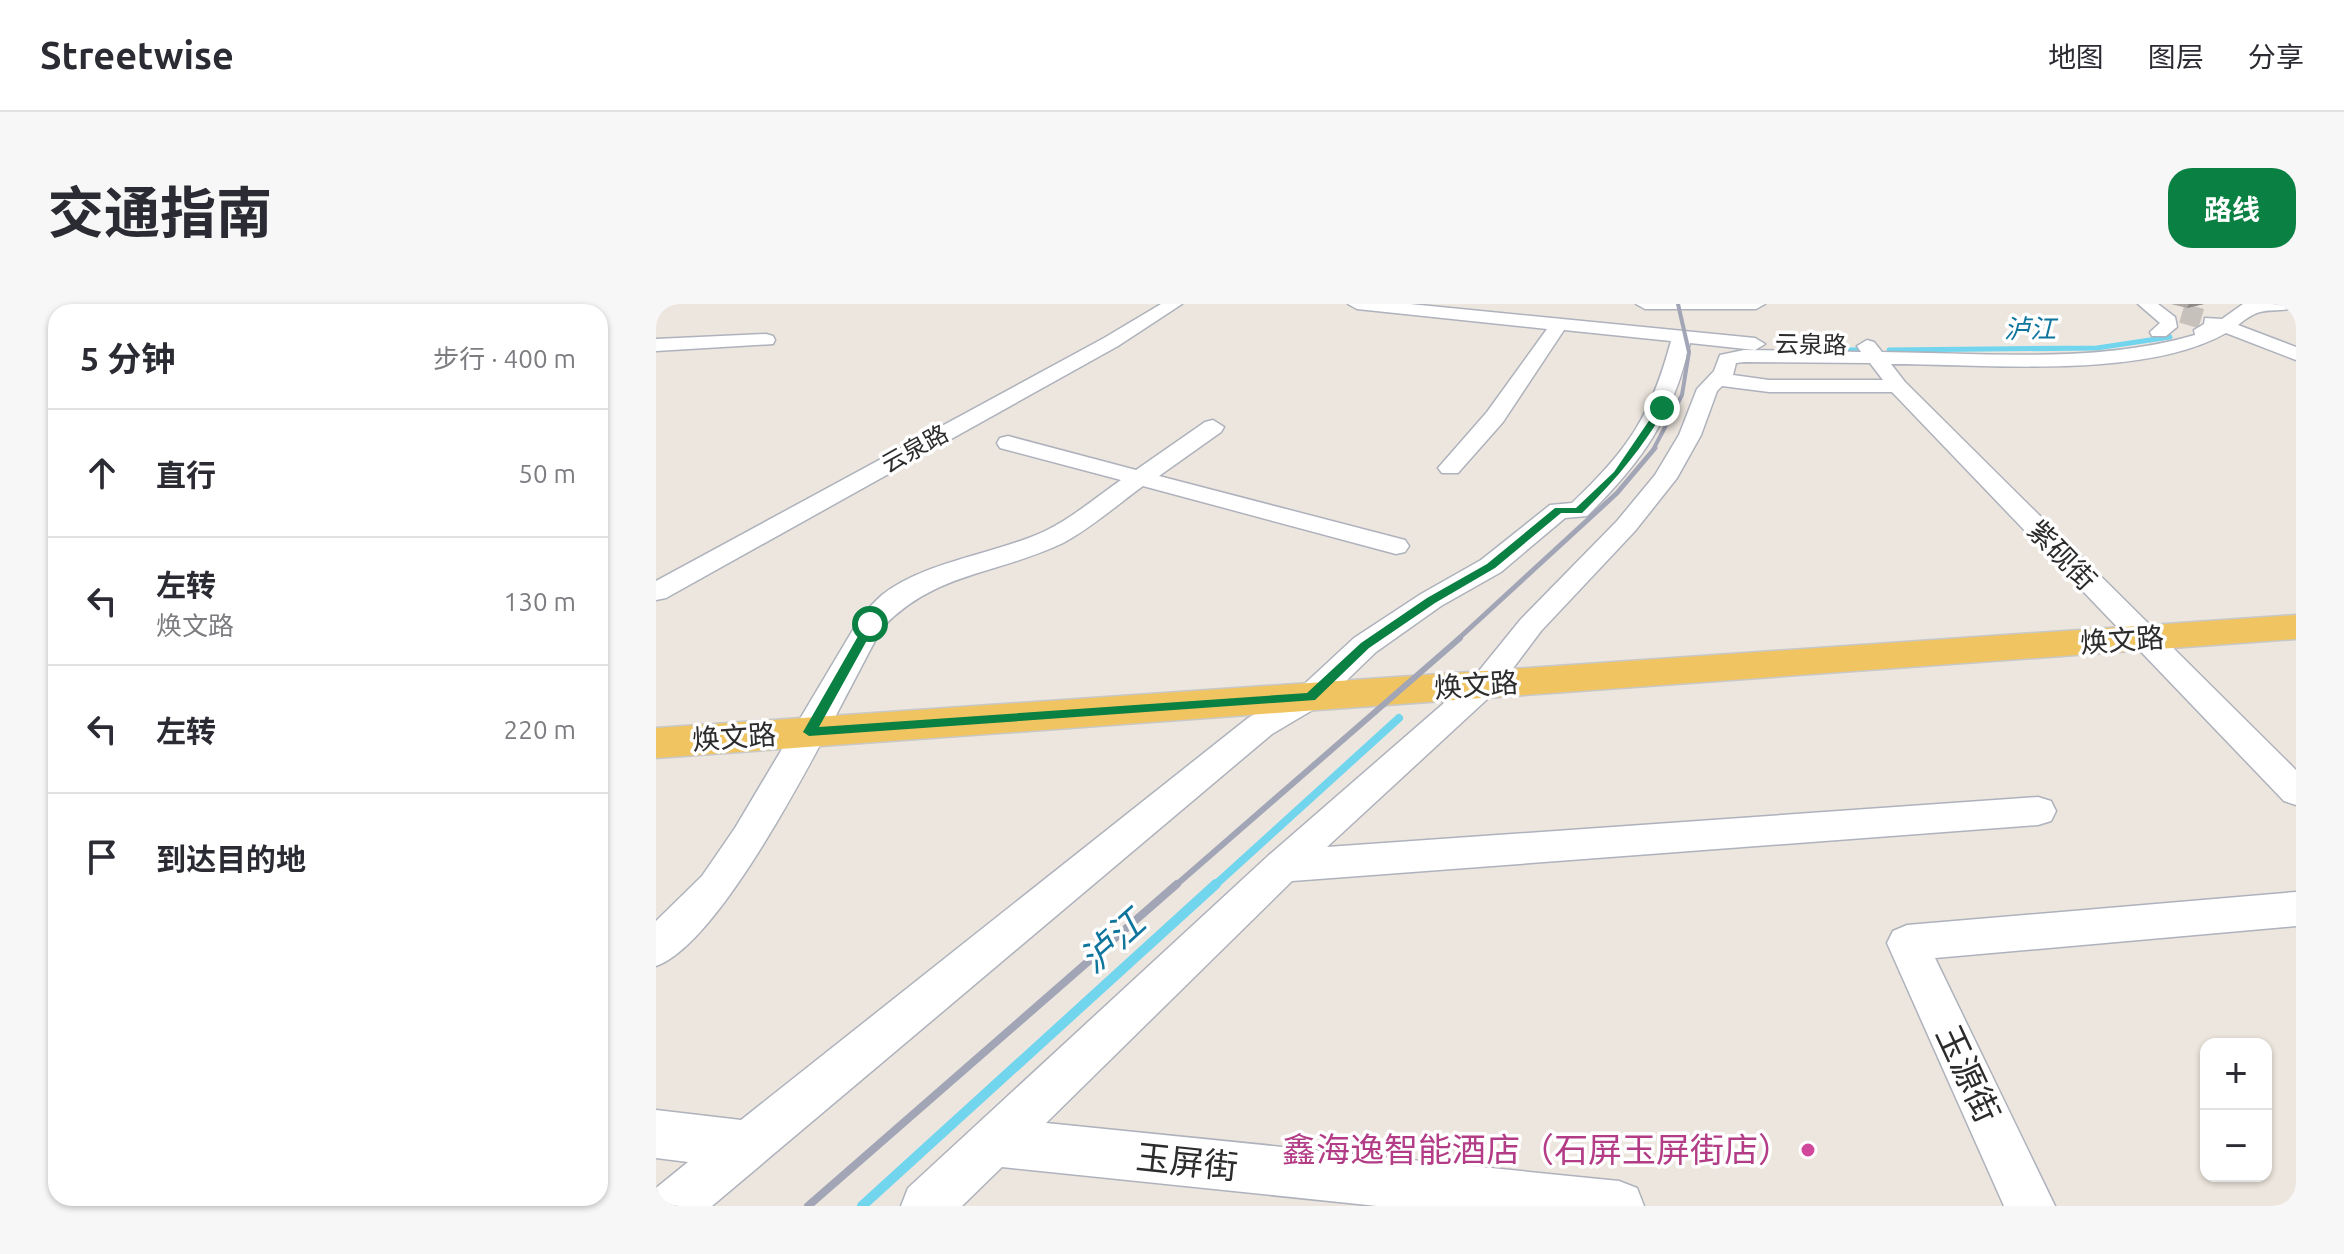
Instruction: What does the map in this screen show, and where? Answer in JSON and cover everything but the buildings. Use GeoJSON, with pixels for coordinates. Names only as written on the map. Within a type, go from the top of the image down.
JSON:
{"type":"FeatureCollection","features":[{"type":"Feature","properties":{"kind":"main road","name":"焕文路"},"geometry":{"type":"LineString","coordinates":[[656,743],[2296,627]]}},
{"type":"Feature","properties":{"kind":"street","name":"云泉路"},"geometry":{"type":"LineString","coordinates":[[656,592],[1111,342],[1173,304]]}},
{"type":"Feature","properties":{"kind":"street","name":"云泉路"},"geometry":{"type":"LineString","coordinates":[[1357,304],[1784,351]]}},
{"type":"Feature","properties":{"kind":"street"},"geometry":{"type":"LineString","coordinates":[[1450,468],[1495,417],[1551,325],[1553,304]]}},
{"type":"Feature","properties":{"kind":"street"},"geometry":{"type":"LineString","coordinates":[[1645,304],[1756,304]]}},
{"type":"Feature","properties":{"kind":"street"},"geometry":{"type":"LineString","coordinates":[[2147,304],[2182,313]]}},
{"type":"Feature","properties":{"kind":"street"},"geometry":{"type":"LineString","coordinates":[[2147,304],[2169,321],[2168,327],[2159,332]]}},
{"type":"Feature","properties":{"kind":"street","name":"云泉路"},"geometry":{"type":"LineString","coordinates":[[1872,352],[2076,344],[2234,322],[2243,310],[2259,304],[2289,304]]}},
{"type":"Feature","properties":{"kind":"street"},"geometry":{"type":"LineString","coordinates":[[926,1206],[1282,866],[1485,684],[1531,625],[1626,526],[1665,478],[1690,435],[1707,389],[1724,373],[1725,361],[1784,351],[2065,357],[2123,354],[2188,344],[2211,336],[2217,324],[2296,354]]}},
{"type":"Feature","properties":{"kind":"street"},"geometry":{"type":"LineString","coordinates":[[673,1206],[1260,726],[1310,697],[1365,645],[1431,600],[1491,566],[1559,510],[1578,511],[1617,474],[1662,408],[1671,385],[1681,339]]}},
{"type":"Feature","properties":{"kind":"street"},"geometry":{"type":"LineString","coordinates":[[656,345],[766,340]]}},
{"type":"Feature","properties":{"kind":"street","name":"紫砚街"},"geometry":{"type":"LineString","coordinates":[[1872,352],[1898,386],[2296,792]]}},
{"type":"Feature","properties":{"kind":"street"},"geometry":{"type":"LineString","coordinates":[[1716,379],[1769,386],[1898,386]]}},
{"type":"Feature","properties":{"kind":"street"},"geometry":{"type":"LineString","coordinates":[[656,948],[716,887],[748,838],[870,624],[892,601],[972,564],[1018,552],[1056,536],[1213,427]]}},
{"type":"Feature","properties":{"kind":"street"},"geometry":{"type":"LineString","coordinates":[[1008,443],[1396,546]]}},
{"type":"Feature","properties":{"kind":"street"},"geometry":{"type":"LineString","coordinates":[[1282,866],[2038,811]]}},
{"type":"Feature","properties":{"kind":"street","name":"玉源街"},"geometry":{"type":"LineString","coordinates":[[2030,1206],[1907,943],[2296,909]]}},
{"type":"Feature","properties":{"kind":"street"},"geometry":{"type":"LineString","coordinates":[[656,1134],[747,1145]]}},
{"type":"Feature","properties":{"kind":"street","name":"玉屏街"},"geometry":{"type":"LineString","coordinates":[[994,1142],[1619,1206]]}},
{"type":"Feature","properties":{"kind":"waterway","name":"泸江"},"geometry":{"type":"LineString","coordinates":[[1889,350],[2097,348],[2170,337]]}},
{"type":"Feature","properties":{"kind":"waterway","name":"泸江"},"geometry":{"type":"LineString","coordinates":[[1792,349],[1858,350]]}},
{"type":"Feature","properties":{"kind":"waterway","name":"泸江"},"geometry":{"type":"LineString","coordinates":[[1214,886],[1399,718]]}},
{"type":"Feature","properties":{"kind":"waterway","name":"泸江"},"geometry":{"type":"LineString","coordinates":[[862,1206],[1216,884]]}},
{"type":"Feature","properties":{"kind":"tunnel"},"geometry":{"type":"LineString","coordinates":[[2182,313],[2209,321]]}},
{"type":"Feature","properties":{"kind":"railway"},"geometry":{"type":"LineString","coordinates":[[1653,450],[1682,395],[1689,352],[1678,304]]}},
{"type":"Feature","properties":{"kind":"railway"},"geometry":{"type":"LineString","coordinates":[[1457,640],[1617,493],[1655,448]]}},
{"type":"Feature","properties":{"kind":"railway"},"geometry":{"type":"LineString","coordinates":[[1175,886],[1460,638]]}},
{"type":"Feature","properties":{"kind":"railway"},"geometry":{"type":"LineString","coordinates":[[808,1206],[1177,884]]}},
{"type":"Feature","properties":{"kind":"place","name":"鑫海逸智能酒店（石屏玉屏街店）"},"geometry":{"type":"Point","coordinates":[1808,1150]}},
{"type":"Feature","properties":{"kind":"route"},"geometry":{"type":"LineString","coordinates":[[870,624],[809,732],[1310,697],[1365,645],[1431,600],[1491,566],[1559,510],[1578,511],[1617,474],[1662,408]]}}]}
